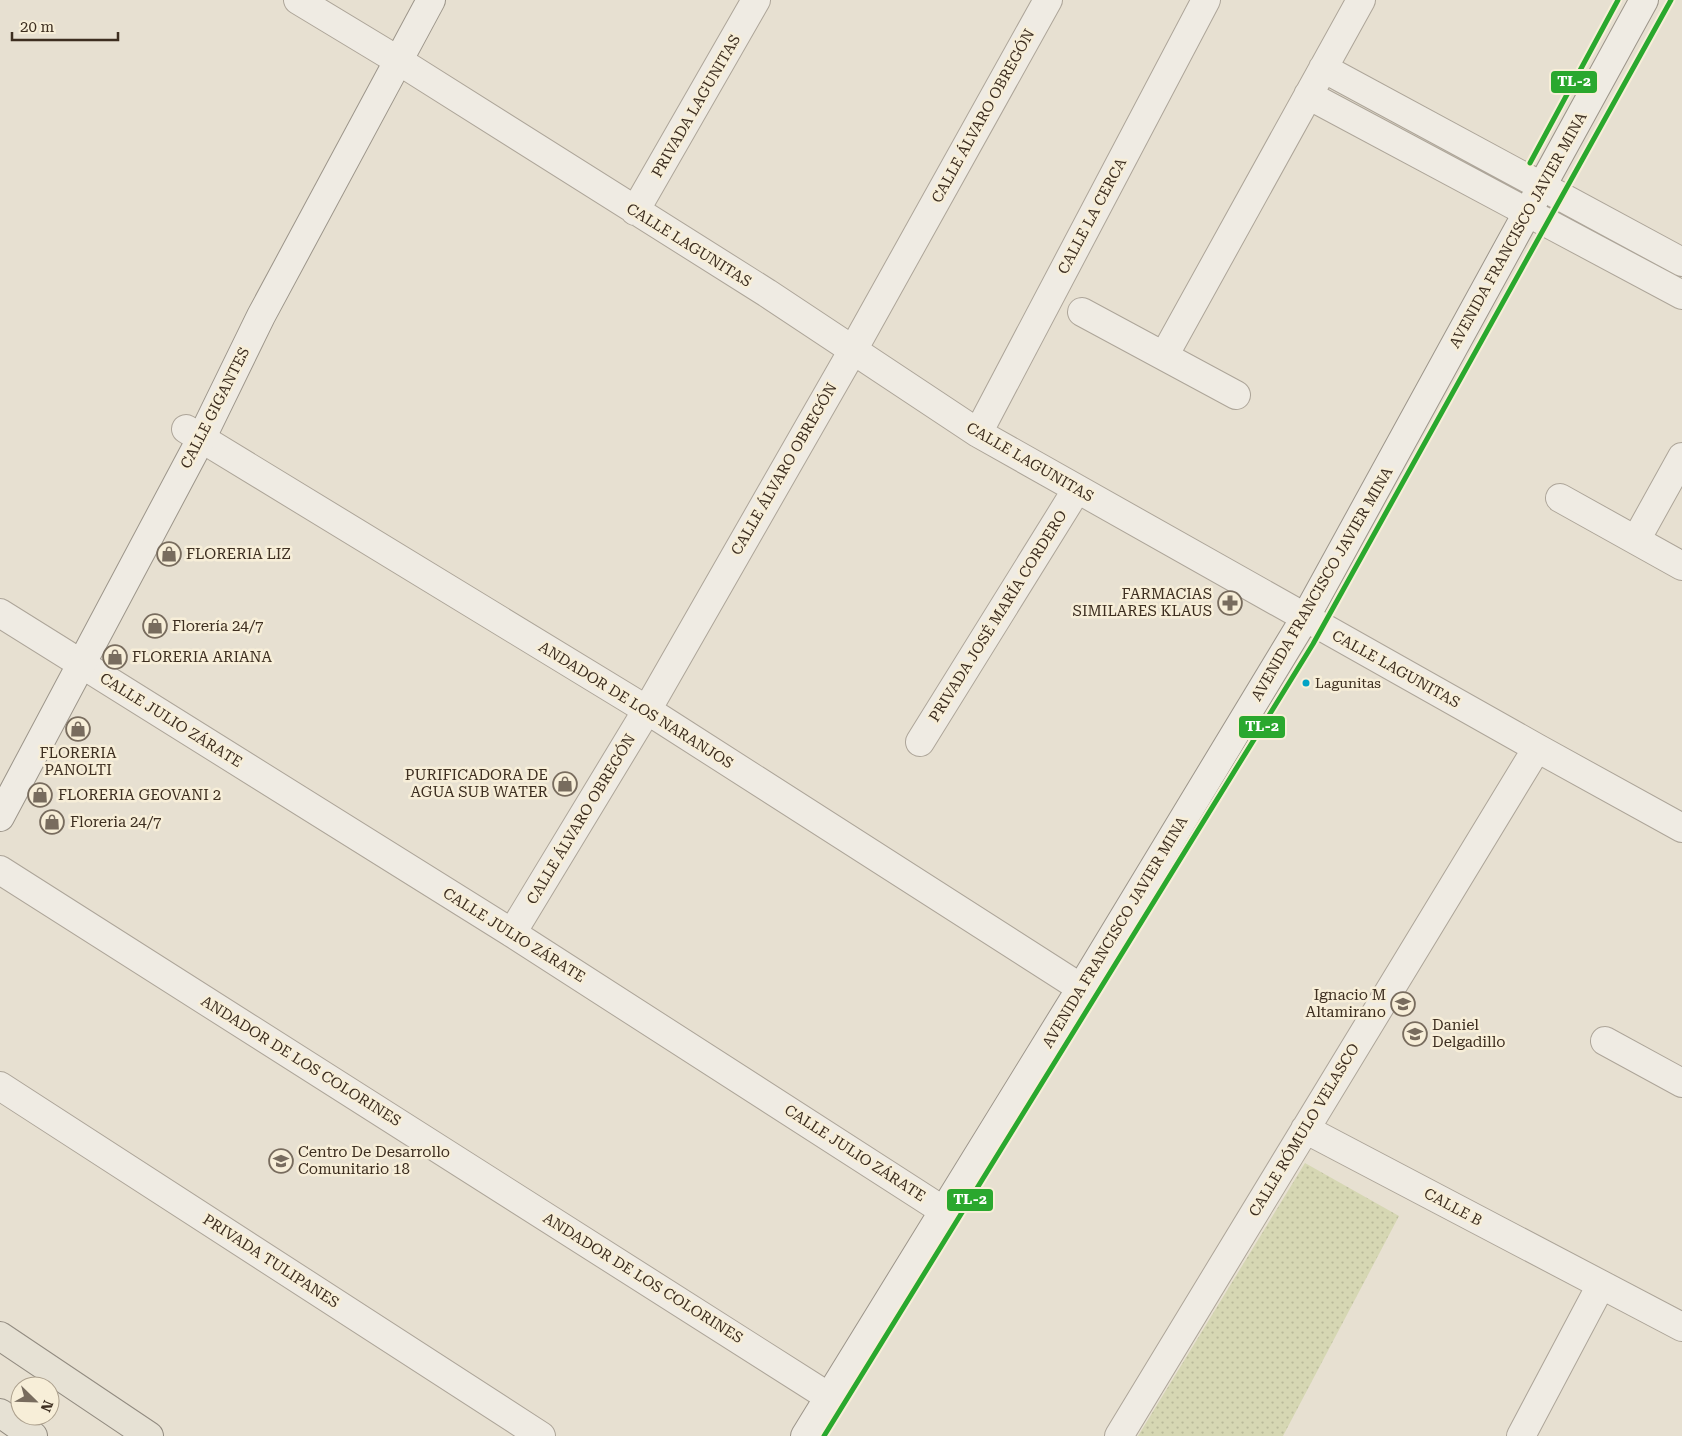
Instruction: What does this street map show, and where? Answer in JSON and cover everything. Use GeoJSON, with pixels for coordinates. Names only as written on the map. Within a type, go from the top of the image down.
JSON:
{"type":"FeatureCollection","features":[{"type":"Feature","properties":{"kind":"main road"},"geometry":{"type":"LineString","coordinates":[[0,1336],[148,1436]]}},
{"type":"Feature","properties":{"kind":"main road"},"geometry":{"type":"LineString","coordinates":[[0,1413],[33,1436]]}},
{"type":"Feature","properties":{"kind":"street","name":"CALLE LAGUNITAS"},"geometry":{"type":"LineString","coordinates":[[298,0],[767,293],[978,433],[1682,828]]}},
{"type":"Feature","properties":{"kind":"street","name":"CALLE GIGANTES"},"geometry":{"type":"LineString","coordinates":[[0,817],[81,664],[194,433],[261,316],[431,0]]}},
{"type":"Feature","properties":{"kind":"street","name":"PRIVADA LAGUNITAS"},"geometry":{"type":"LineString","coordinates":[[635,212],[756,0]]}},
{"type":"Feature","properties":{"kind":"street","name":"CALLE ÁLVARO OBREGÓN"},"geometry":{"type":"LineString","coordinates":[[512,933],[647,710],[853,350],[1048,0]]}},
{"type":"Feature","properties":{"kind":"street","name":"CALLE LA CERCA"},"geometry":{"type":"LineString","coordinates":[[978,433],[1206,0]]}},
{"type":"Feature","properties":{"kind":"street"},"geometry":{"type":"LineString","coordinates":[[1164,356],[1361,0]]}},
{"type":"Feature","properties":{"kind":"street","name":"AVENIDA FRANCISCO JAVIER MINA"},"geometry":{"type":"LineString","coordinates":[[805,1436],[1082,988],[1305,618],[1644,0]]}},
{"type":"Feature","properties":{"kind":"street"},"geometry":{"type":"LineString","coordinates":[[1323,68],[1682,262]]}},
{"type":"Feature","properties":{"kind":"street"},"geometry":{"type":"LineString","coordinates":[[1308,95],[1682,294]]}},
{"type":"Feature","properties":{"kind":"street"},"geometry":{"type":"LineString","coordinates":[[1082,312],[1236,395]]}},
{"type":"Feature","properties":{"kind":"street","name":"ANDADOR DE LOS NARANJOS"},"geometry":{"type":"LineString","coordinates":[[194,433],[647,710],[1082,988]]}},
{"type":"Feature","properties":{"kind":"street"},"geometry":{"type":"LineString","coordinates":[[1636,540],[1682,457]]}},
{"type":"Feature","properties":{"kind":"street","name":"PRIVADA JOSÉ MARÍA CORDERO"},"geometry":{"type":"LineString","coordinates":[[920,742],[1077,489]]}},
{"type":"Feature","properties":{"kind":"street"},"geometry":{"type":"LineString","coordinates":[[1560,498],[1682,566]]}},
{"type":"Feature","properties":{"kind":"street","name":"CALLE JULIO ZÁRATE"},"geometry":{"type":"LineString","coordinates":[[0,613],[512,933],[944,1211]]}},
{"type":"Feature","properties":{"kind":"street","name":"CALLE RÓMULO VELASCO"},"geometry":{"type":"LineString","coordinates":[[1118,1436],[1537,748]]}},
{"type":"Feature","properties":{"kind":"street","name":"ANDADOR DE LOS COLORINES"},"geometry":{"type":"LineString","coordinates":[[0,870],[830,1397]]}},
{"type":"Feature","properties":{"kind":"street"},"geometry":{"type":"LineString","coordinates":[[1605,1041],[1682,1083]]}},
{"type":"Feature","properties":{"kind":"street","name":"PRIVADA TULIPANES"},"geometry":{"type":"LineString","coordinates":[[0,1086],[542,1436]]}},
{"type":"Feature","properties":{"kind":"street","name":"CALLE B"},"geometry":{"type":"LineString","coordinates":[[1305,1129],[1682,1327]]}},
{"type":"Feature","properties":{"kind":"street"},"geometry":{"type":"LineString","coordinates":[[1521,1436],[1601,1285]]}},
{"type":"Feature","properties":{"kind":"green space"},"geometry":{"type":"Polygon","coordinates":[[[1305,1163],[1399,1216],[1283,1436],[1138,1436],[1305,1163]]]}},
{"type":"Feature","properties":{"kind":"transit line","name":"TL-2"},"geometry":{"type":"LineString","coordinates":[[1530,163],[1618,0]]}},
{"type":"Feature","properties":{"kind":"transit line","name":"TL-2"},"geometry":{"type":"LineString","coordinates":[[824,1436],[1313,644],[1671,0]]}},
{"type":"Feature","properties":{"kind":"place","name":"FLORERIA LIZ"},"geometry":{"type":"Point","coordinates":[169,554]}},
{"type":"Feature","properties":{"kind":"place","name":"FARMACIAS SIMILARES KLAUS"},"geometry":{"type":"Point","coordinates":[1230,603]}},
{"type":"Feature","properties":{"kind":"place","name":"Florería 24/7"},"geometry":{"type":"Point","coordinates":[155,626]}},
{"type":"Feature","properties":{"kind":"place","name":"FLORERIA ARIANA"},"geometry":{"type":"Point","coordinates":[115,657]}},
{"type":"Feature","properties":{"kind":"place","name":"Lagunitas"},"geometry":{"type":"Point","coordinates":[1306,683]}},
{"type":"Feature","properties":{"kind":"place","name":"FLORERIA PANOLTI"},"geometry":{"type":"Point","coordinates":[78,729]}},
{"type":"Feature","properties":{"kind":"place","name":"PURIFICADORA DE AGUA SUB WATER"},"geometry":{"type":"Point","coordinates":[565,784]}},
{"type":"Feature","properties":{"kind":"place","name":"FLORERIA GEOVANI 2"},"geometry":{"type":"Point","coordinates":[40,795]}},
{"type":"Feature","properties":{"kind":"place","name":"Floreria 24/7"},"geometry":{"type":"Point","coordinates":[52,822]}},
{"type":"Feature","properties":{"kind":"place","name":"Ignacio M Altamirano"},"geometry":{"type":"Point","coordinates":[1403,1004]}},
{"type":"Feature","properties":{"kind":"place","name":"Daniel Delgadillo"},"geometry":{"type":"Point","coordinates":[1415,1034]}},
{"type":"Feature","properties":{"kind":"place","name":"Centro De Desarrollo Comunitario 18"},"geometry":{"type":"Point","coordinates":[281,1161]}}]}
